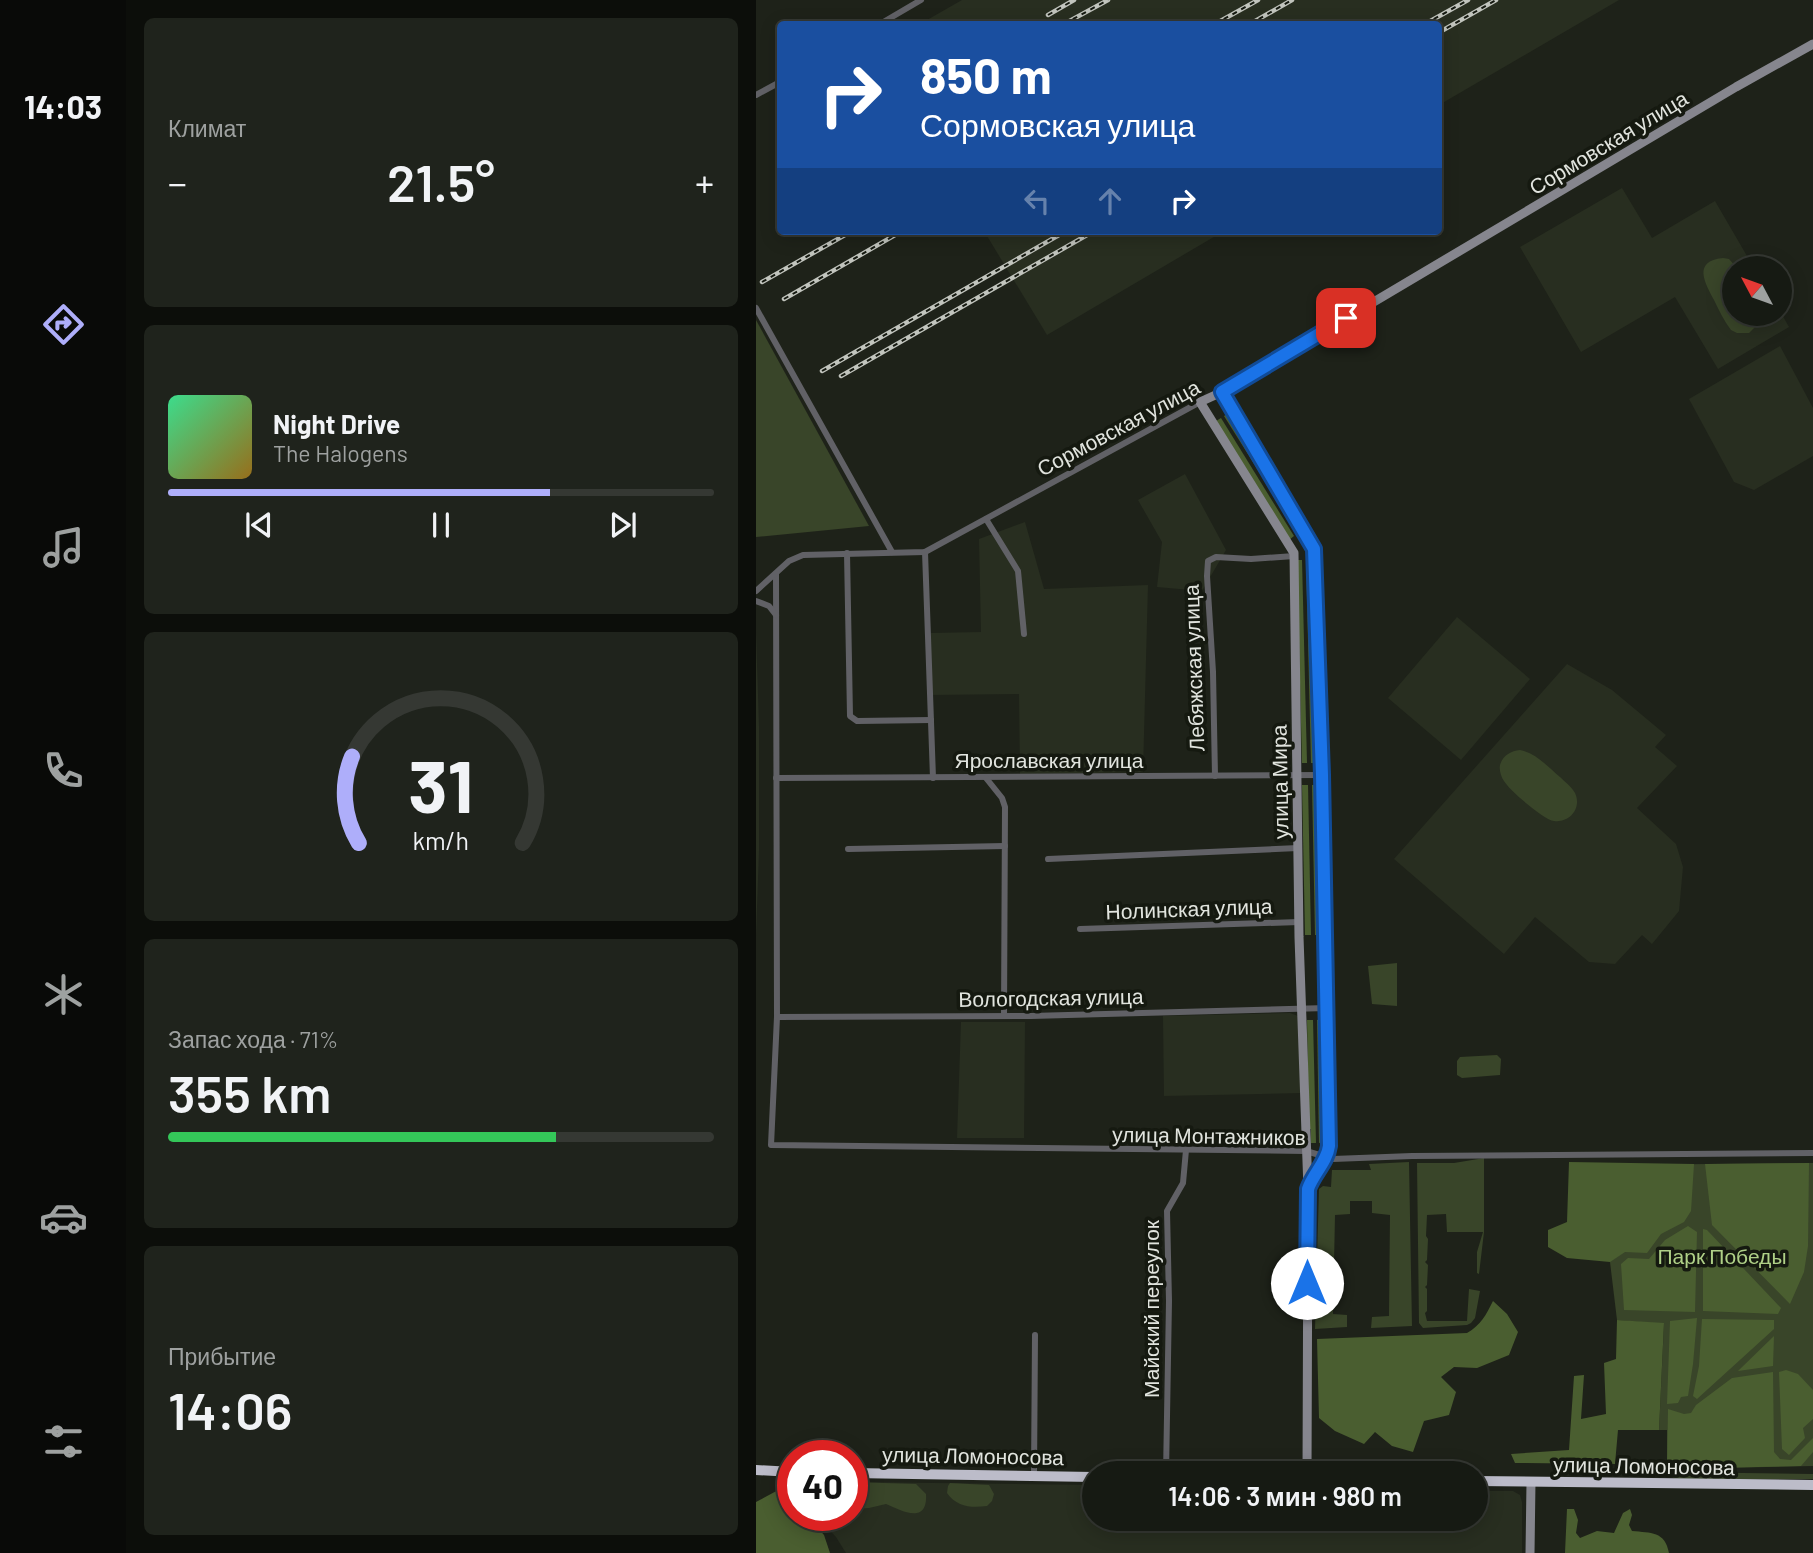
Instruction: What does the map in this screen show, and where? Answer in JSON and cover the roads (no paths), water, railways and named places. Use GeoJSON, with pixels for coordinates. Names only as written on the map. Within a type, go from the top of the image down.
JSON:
{"type":"FeatureCollection","features":[{"type":"Feature","properties":{"kind":"highway"},"geometry":{"type":"LineString","coordinates":[[756,1471],[777,1472]]}},
{"type":"Feature","properties":{"kind":"highway","name":"улица Ломоносова"},"geometry":{"type":"LineString","coordinates":[[868,1472],[1082,1477]]}},
{"type":"Feature","properties":{"kind":"highway","name":"улица Ломоносова"},"geometry":{"type":"LineString","coordinates":[[1488,1481],[1813,1485]]}},
{"type":"Feature","properties":{"kind":"street"},"geometry":{"type":"LineString","coordinates":[[885,21],[918,1]]}},
{"type":"Feature","properties":{"kind":"street","name":"Сормовская улица"},"geometry":{"type":"LineString","coordinates":[[756,591],[789,561],[803,555],[925,552],[1222,392],[1724,94],[1812,46]]}},
{"type":"Feature","properties":{"kind":"street"},"geometry":{"type":"LineString","coordinates":[[756,95],[777,84]]}},
{"type":"Feature","properties":{"kind":"street"},"geometry":{"type":"LineString","coordinates":[[756,308],[892,552]]}},
{"type":"Feature","properties":{"kind":"street","name":"улица Мира"},"geometry":{"type":"LineString","coordinates":[[1222,392],[1314,549],[1322,775],[1329,1146],[1325,1158],[1312,1176],[1308,1189]]}},
{"type":"Feature","properties":{"kind":"street","name":"улица Мира"},"geometry":{"type":"LineString","coordinates":[[1200,402],[1294,553],[1299,922],[1308,1189],[1307,1461]]}},
{"type":"Feature","properties":{"kind":"street"},"geometry":{"type":"LineString","coordinates":[[986,519],[1018,571],[1024,634]]}},
{"type":"Feature","properties":{"kind":"street"},"geometry":{"type":"LineString","coordinates":[[925,552],[933,778]]}},
{"type":"Feature","properties":{"kind":"street"},"geometry":{"type":"LineString","coordinates":[[847,553],[850,716],[857,721],[931,720]]}},
{"type":"Feature","properties":{"kind":"street","name":"Лебяжская улица"},"geometry":{"type":"LineString","coordinates":[[1215,776],[1213,672],[1206,576],[1209,561],[1216,557],[1251,559],[1294,556]]}},
{"type":"Feature","properties":{"kind":"street"},"geometry":{"type":"LineString","coordinates":[[776,574],[777,1017]]}},
{"type":"Feature","properties":{"kind":"street"},"geometry":{"type":"LineString","coordinates":[[756,601],[769,606],[776,615]]}},
{"type":"Feature","properties":{"kind":"street","name":"Ярославская улица"},"geometry":{"type":"LineString","coordinates":[[776,778],[1322,775]]}},
{"type":"Feature","properties":{"kind":"street"},"geometry":{"type":"LineString","coordinates":[[986,778],[1002,798],[1005,807],[1004,1016]]}},
{"type":"Feature","properties":{"kind":"street"},"geometry":{"type":"LineString","coordinates":[[848,849],[1005,846]]}},
{"type":"Feature","properties":{"kind":"street"},"geometry":{"type":"LineString","coordinates":[[1048,859],[1298,848]]}},
{"type":"Feature","properties":{"kind":"street","name":"Нолинская улица"},"geometry":{"type":"LineString","coordinates":[[1080,929],[1299,922]]}},
{"type":"Feature","properties":{"kind":"street","name":"Вологодская улица"},"geometry":{"type":"LineString","coordinates":[[777,1017],[1004,1016],[1327,1008]]}},
{"type":"Feature","properties":{"kind":"street","name":"улица Монтажников"},"geometry":{"type":"LineString","coordinates":[[777,1017],[771,1145],[1306,1151],[1325,1158],[1813,1153]]}},
{"type":"Feature","properties":{"kind":"street","name":"Майский переулок"},"geometry":{"type":"LineString","coordinates":[[1166,1461],[1169,1301],[1167,1211],[1183,1183],[1186,1150]]}},
{"type":"Feature","properties":{"kind":"street"},"geometry":{"type":"LineString","coordinates":[[1034,1476],[1035,1335]]}},
{"type":"Feature","properties":{"kind":"street"},"geometry":{"type":"LineString","coordinates":[[1530,1553],[1531,1482]]}},
{"type":"Feature","properties":{"kind":"railway"},"geometry":{"type":"LineString","coordinates":[[1048,15],[1074,0]]}},
{"type":"Feature","properties":{"kind":"railway"},"geometry":{"type":"LineString","coordinates":[[1070,21],[1108,0]]}},
{"type":"Feature","properties":{"kind":"railway"},"geometry":{"type":"LineString","coordinates":[[1220,21],[1258,0]]}},
{"type":"Feature","properties":{"kind":"railway"},"geometry":{"type":"LineString","coordinates":[[1255,21],[1292,0]]}},
{"type":"Feature","properties":{"kind":"railway"},"geometry":{"type":"LineString","coordinates":[[1430,21],[1468,0]]}},
{"type":"Feature","properties":{"kind":"railway"},"geometry":{"type":"LineString","coordinates":[[1442,31],[1496,0]]}},
{"type":"Feature","properties":{"kind":"railway"},"geometry":{"type":"LineString","coordinates":[[762,282],[845,235]]}},
{"type":"Feature","properties":{"kind":"railway"},"geometry":{"type":"LineString","coordinates":[[784,299],[895,235]]}},
{"type":"Feature","properties":{"kind":"railway"},"geometry":{"type":"LineString","coordinates":[[822,371],[1059,235]]}},
{"type":"Feature","properties":{"kind":"railway"},"geometry":{"type":"LineString","coordinates":[[841,376],[1087,235]]}},
{"type":"Feature","properties":{"kind":"park label","name":"Парк Победы"},"geometry":{"type":"Point","coordinates":[1722,1255]}}]}
